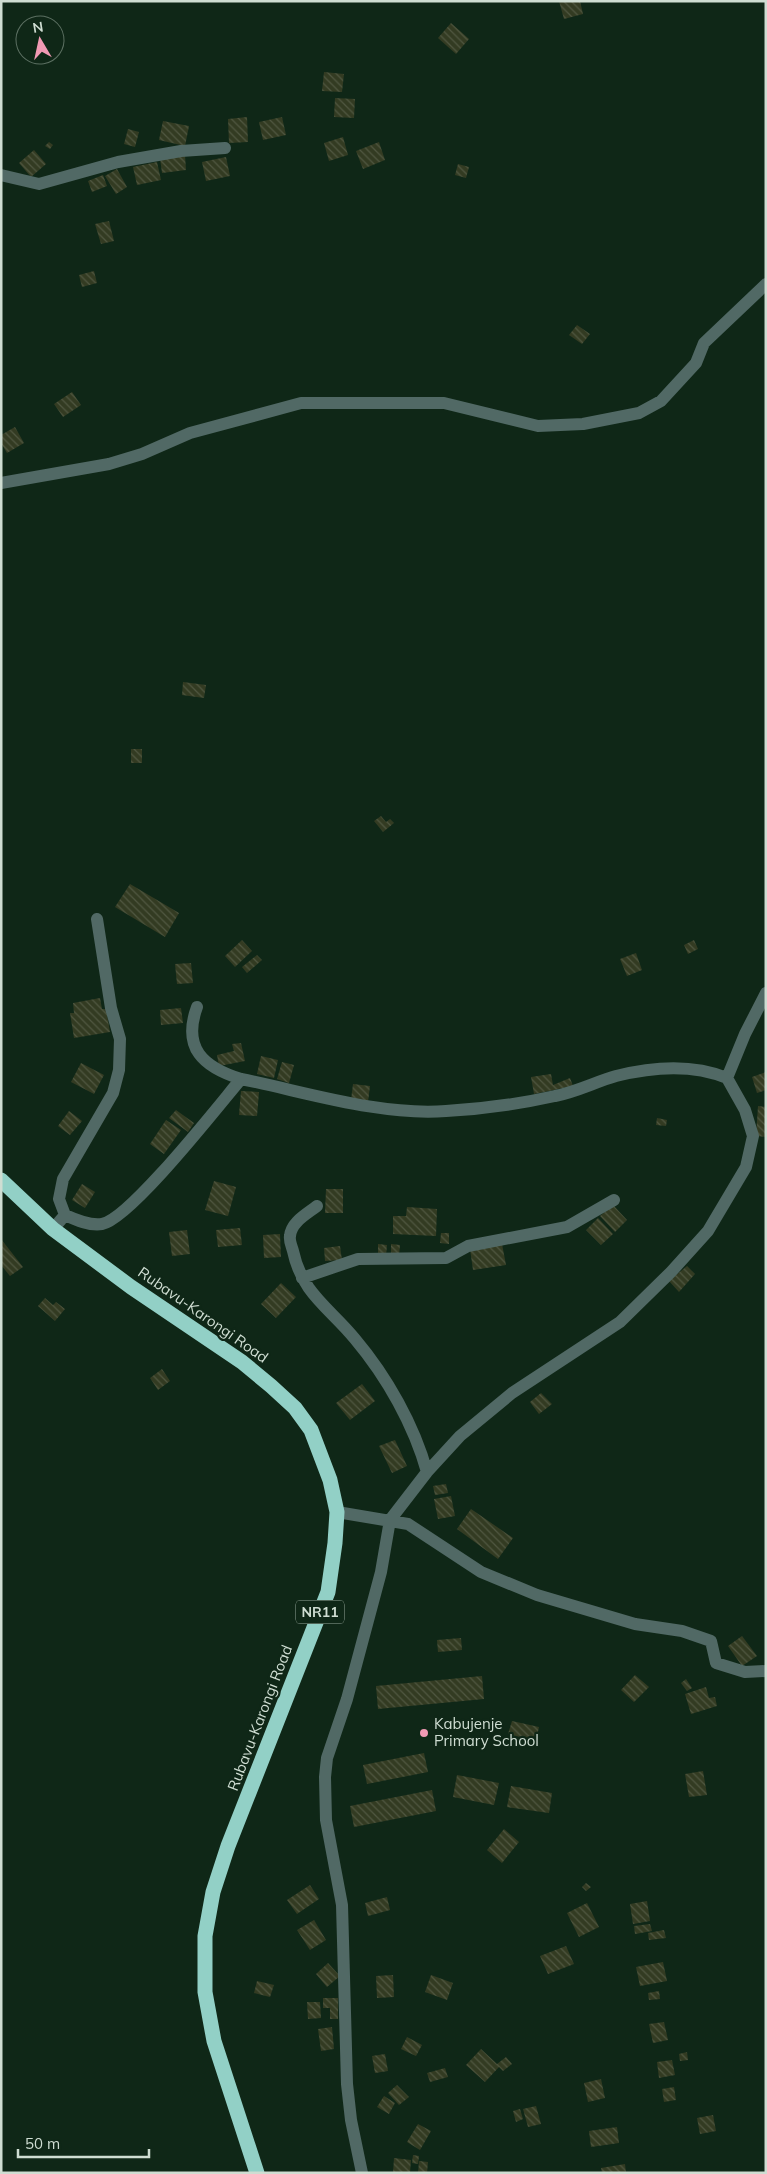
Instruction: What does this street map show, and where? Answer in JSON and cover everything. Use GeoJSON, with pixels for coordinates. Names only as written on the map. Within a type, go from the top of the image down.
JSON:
{"type":"FeatureCollection","features":[{"type":"Feature","properties":{"kind":"highway","name":"Rubavu-Karongi Road"},"geometry":{"type":"LineString","coordinates":[[1,1180],[53,1228],[131,1287],[242,1362],[295,1408],[311,1430],[322,1455],[337,1512],[328,1592],[228,1846],[213,1892],[206,1936],[205,1992],[214,2041],[257,2173]]}},
{"type":"Feature","properties":{"kind":"street"},"geometry":{"type":"LineString","coordinates":[[1,174],[39,184],[118,162],[181,151],[225,148]]}},
{"type":"Feature","properties":{"kind":"street"},"geometry":{"type":"LineString","coordinates":[[1,482],[110,464],[142,454],[190,433],[300,404],[444,403],[538,426],[583,424],[640,413],[661,401],[675,383],[696,363],[704,343],[766,284]]}},
{"type":"Feature","properties":{"kind":"street"},"geometry":{"type":"LineString","coordinates":[[65,1216],[59,1199],[63,1179],[113,1093],[118,1070],[120,1038],[111,1008],[97,919]]}},
{"type":"Feature","properties":{"kind":"street"},"geometry":{"type":"LineString","coordinates":[[727,1078],[745,1034],[766,993]]}},
{"type":"Feature","properties":{"kind":"street"},"geometry":{"type":"LineString","coordinates":[[197,1007],[192,1029],[192,1039],[204,1062],[219,1071],[241,1079],[386,1109],[443,1112],[490,1108],[556,1096],[617,1076],[668,1068],[707,1070],[727,1078],[745,1110],[753,1136],[746,1167],[708,1231],[671,1272],[620,1322],[512,1393],[460,1436],[427,1472],[390,1520],[381,1572],[347,1699],[327,1758],[325,1778],[326,1820],[342,1905],[347,2084],[351,2120],[362,2173]]}},
{"type":"Feature","properties":{"kind":"street"},"geometry":{"type":"LineString","coordinates":[[65,1216],[90,1223],[102,1224],[119,1214],[169,1165],[241,1079]]}},
{"type":"Feature","properties":{"kind":"street"},"geometry":{"type":"LineString","coordinates":[[302,1278],[358,1259],[446,1258],[468,1246],[566,1227],[614,1200]]}},
{"type":"Feature","properties":{"kind":"street"},"geometry":{"type":"LineString","coordinates":[[317,1206],[294,1224],[290,1236],[297,1272],[324,1309],[355,1339],[389,1387],[419,1442],[427,1472]]}},
{"type":"Feature","properties":{"kind":"street"},"geometry":{"type":"LineString","coordinates":[[53,1228],[65,1216]]}},
{"type":"Feature","properties":{"kind":"street"},"geometry":{"type":"LineString","coordinates":[[337,1512],[390,1520],[419,1528],[481,1572],[502,1582],[567,1605],[635,1624],[682,1631],[711,1642],[716,1663],[746,1672],[766,1671]]}},
{"type":"Feature","properties":{"kind":"building"},"geometry":{"type":"Polygon","coordinates":[[[559,1],[580,1],[583,14],[564,19],[559,1]]]}},
{"type":"Feature","properties":{"kind":"building"},"geometry":{"type":"Polygon","coordinates":[[[451,23],[469,39],[456,54],[438,38],[451,23]]]}},
{"type":"Feature","properties":{"kind":"building"},"geometry":{"type":"Polygon","coordinates":[[[324,72],[344,74],[342,92],[322,91],[324,72]]]}},
{"type":"Feature","properties":{"kind":"building"},"geometry":{"type":"Polygon","coordinates":[[[335,98],[355,99],[354,118],[334,117],[335,98]]]}},
{"type":"Feature","properties":{"kind":"building"},"geometry":{"type":"Polygon","coordinates":[[[247,117],[248,142],[229,143],[228,119],[247,117]]]}},
{"type":"Feature","properties":{"kind":"building"},"geometry":{"type":"Polygon","coordinates":[[[282,117],[286,135],[263,140],[259,122],[282,117]]]}},
{"type":"Feature","properties":{"kind":"building"},"geometry":{"type":"Polygon","coordinates":[[[163,121],[189,126],[185,146],[159,140],[163,121]]]}},
{"type":"Feature","properties":{"kind":"building"},"geometry":{"type":"Polygon","coordinates":[[[128,129],[139,132],[135,147],[124,144],[128,129]]]}},
{"type":"Feature","properties":{"kind":"building"},"geometry":{"type":"Polygon","coordinates":[[[343,137],[348,155],[329,161],[324,143],[343,137]]]}},
{"type":"Feature","properties":{"kind":"building"},"geometry":{"type":"Polygon","coordinates":[[[49,142],[53,145],[50,149],[45,146],[49,142]]]}},
{"type":"Feature","properties":{"kind":"building"},"geometry":{"type":"Polygon","coordinates":[[[379,142],[385,160],[363,169],[356,151],[379,142]]]}},
{"type":"Feature","properties":{"kind":"building"},"geometry":{"type":"Polygon","coordinates":[[[34,150],[46,164],[31,177],[19,163],[34,150]]]}},
{"type":"Feature","properties":{"kind":"building"},"geometry":{"type":"Polygon","coordinates":[[[185,155],[186,170],[162,173],[160,158],[185,155]]]}},
{"type":"Feature","properties":{"kind":"building"},"geometry":{"type":"Polygon","coordinates":[[[226,157],[230,176],[206,181],[202,162],[226,157]]]}},
{"type":"Feature","properties":{"kind":"building"},"geometry":{"type":"Polygon","coordinates":[[[157,162],[161,180],[137,185],[133,167],[157,162]]]}},
{"type":"Feature","properties":{"kind":"building"},"geometry":{"type":"Polygon","coordinates":[[[458,164],[469,167],[466,178],[455,175],[458,164]]]}},
{"type":"Feature","properties":{"kind":"building"},"geometry":{"type":"Polygon","coordinates":[[[117,169],[127,187],[116,194],[105,176],[117,169]]]}},
{"type":"Feature","properties":{"kind":"building"},"geometry":{"type":"Polygon","coordinates":[[[103,175],[107,186],[92,192],[88,181],[103,175]]]}},
{"type":"Feature","properties":{"kind":"building"},"geometry":{"type":"Polygon","coordinates":[[[109,221],[114,241],[101,244],[95,224],[109,221]]]}},
{"type":"Feature","properties":{"kind":"building"},"geometry":{"type":"Polygon","coordinates":[[[94,271],[97,283],[82,287],[79,275],[94,271]]]}},
{"type":"Feature","properties":{"kind":"building"},"geometry":{"type":"Polygon","coordinates":[[[577,325],[590,334],[582,344],[569,335],[577,325]]]}},
{"type":"Feature","properties":{"kind":"building"},"geometry":{"type":"Polygon","coordinates":[[[72,392],[81,405],[63,417],[54,404],[72,392]]]}},
{"type":"Feature","properties":{"kind":"building"},"geometry":{"type":"Polygon","coordinates":[[[15,427],[24,443],[7,453],[1,443],[1,435],[15,427]]]}},
{"type":"Feature","properties":{"kind":"building"},"geometry":{"type":"Polygon","coordinates":[[[183,682],[206,685],[204,698],[182,695],[183,682]]]}},
{"type":"Feature","properties":{"kind":"building"},"geometry":{"type":"Polygon","coordinates":[[[131,749],[142,749],[142,763],[131,763],[131,749]]]}},
{"type":"Feature","properties":{"kind":"building"},"geometry":{"type":"Polygon","coordinates":[[[381,816],[386,822],[390,819],[394,823],[383,832],[374,821],[381,816]]]}},
{"type":"Feature","properties":{"kind":"building"},"geometry":{"type":"Polygon","coordinates":[[[130,884],[179,913],[165,937],[115,907],[130,884]]]}},
{"type":"Feature","properties":{"kind":"building"},"geometry":{"type":"Polygon","coordinates":[[[242,940],[252,951],[235,967],[225,956],[242,940]]]}},
{"type":"Feature","properties":{"kind":"building"},"geometry":{"type":"Polygon","coordinates":[[[694,940],[698,949],[688,954],[684,945],[694,940]]]}},
{"type":"Feature","properties":{"kind":"building"},"geometry":{"type":"Polygon","coordinates":[[[636,953],[642,970],[627,976],[620,959],[636,953]]]}},
{"type":"Feature","properties":{"kind":"building"},"geometry":{"type":"Polygon","coordinates":[[[257,955],[262,960],[247,973],[242,967],[257,955]]]}},
{"type":"Feature","properties":{"kind":"building"},"geometry":{"type":"Polygon","coordinates":[[[191,963],[193,983],[177,984],[175,964],[191,963]]]}},
{"type":"Feature","properties":{"kind":"building"},"geometry":{"type":"Polygon","coordinates":[[[100,998],[102,1009],[106,1009],[110,1032],[74,1038],[70,1013],[74,1013],[73,1003],[100,998]]]}},
{"type":"Feature","properties":{"kind":"building"},"geometry":{"type":"Polygon","coordinates":[[[181,1008],[183,1023],[161,1025],[160,1010],[181,1008]]]}},
{"type":"Feature","properties":{"kind":"building"},"geometry":{"type":"Polygon","coordinates":[[[241,1043],[245,1061],[219,1066],[217,1055],[234,1051],[232,1044],[241,1043]]]}},
{"type":"Feature","properties":{"kind":"building"},"geometry":{"type":"Polygon","coordinates":[[[261,1056],[278,1060],[274,1078],[257,1074],[261,1056]]]}},
{"type":"Feature","properties":{"kind":"building"},"geometry":{"type":"Polygon","coordinates":[[[282,1062],[294,1065],[289,1083],[277,1079],[282,1062]]]}},
{"type":"Feature","properties":{"kind":"building"},"geometry":{"type":"Polygon","coordinates":[[[81,1063],[104,1075],[94,1094],[71,1082],[81,1063]]]}},
{"type":"Feature","properties":{"kind":"building"},"geometry":{"type":"Polygon","coordinates":[[[766,1072],[766,1090],[757,1093],[752,1077],[766,1072]]]}},
{"type":"Feature","properties":{"kind":"building"},"geometry":{"type":"Polygon","coordinates":[[[551,1074],[553,1085],[570,1078],[573,1086],[534,1094],[531,1077],[551,1074]]]}},
{"type":"Feature","properties":{"kind":"building"},"geometry":{"type":"Polygon","coordinates":[[[353,1084],[370,1086],[368,1102],[351,1100],[353,1084]]]}},
{"type":"Feature","properties":{"kind":"building"},"geometry":{"type":"Polygon","coordinates":[[[241,1091],[259,1092],[257,1116],[239,1115],[241,1091]]]}},
{"type":"Feature","properties":{"kind":"building"},"geometry":{"type":"Polygon","coordinates":[[[758,1106],[766,1107],[766,1137],[756,1136],[758,1106]]]}},
{"type":"Feature","properties":{"kind":"building"},"geometry":{"type":"Polygon","coordinates":[[[176,1110],[194,1123],[188,1132],[169,1118],[176,1110]]]}},
{"type":"Feature","properties":{"kind":"building"},"geometry":{"type":"Polygon","coordinates":[[[69,1111],[82,1121],[70,1135],[58,1126],[69,1111]]]}},
{"type":"Feature","properties":{"kind":"building"},"geometry":{"type":"Polygon","coordinates":[[[657,1118],[667,1120],[666,1126],[656,1125],[657,1118]]]}},
{"type":"Feature","properties":{"kind":"building"},"geometry":{"type":"Polygon","coordinates":[[[166,1120],[181,1130],[164,1154],[150,1144],[166,1120]]]}},
{"type":"Feature","properties":{"kind":"building"},"geometry":{"type":"Polygon","coordinates":[[[214,1181],[236,1187],[228,1216],[205,1210],[214,1181]]]}},
{"type":"Feature","properties":{"kind":"building"},"geometry":{"type":"Polygon","coordinates":[[[82,1184],[95,1192],[85,1208],[72,1200],[82,1184]]]}},
{"type":"Feature","properties":{"kind":"building"},"geometry":{"type":"Polygon","coordinates":[[[326,1189],[343,1189],[343,1213],[325,1213],[326,1189]]]}},
{"type":"Feature","properties":{"kind":"building"},"geometry":{"type":"Polygon","coordinates":[[[613,1205],[627,1220],[615,1232],[600,1216],[613,1205]]]}},
{"type":"Feature","properties":{"kind":"building"},"geometry":{"type":"Polygon","coordinates":[[[407,1207],[437,1209],[436,1236],[393,1234],[393,1216],[406,1216],[407,1207]]]}},
{"type":"Feature","properties":{"kind":"building"},"geometry":{"type":"Polygon","coordinates":[[[598,1218],[613,1234],[601,1245],[586,1230],[598,1218]]]}},
{"type":"Feature","properties":{"kind":"building"},"geometry":{"type":"Polygon","coordinates":[[[240,1228],[242,1245],[218,1247],[216,1230],[240,1228]]]}},
{"type":"Feature","properties":{"kind":"building"},"geometry":{"type":"Polygon","coordinates":[[[187,1230],[190,1254],[172,1256],[169,1232],[187,1230]]]}},
{"type":"Feature","properties":{"kind":"building"},"geometry":{"type":"Polygon","coordinates":[[[441,1233],[449,1233],[449,1244],[440,1243],[441,1233]]]}},
{"type":"Feature","properties":{"kind":"building"},"geometry":{"type":"Polygon","coordinates":[[[280,1234],[281,1257],[264,1258],[263,1235],[280,1234]]]}},
{"type":"Feature","properties":{"kind":"building"},"geometry":{"type":"Polygon","coordinates":[[[1,1239],[23,1267],[10,1276],[1,1265],[1,1239]]]}},
{"type":"Feature","properties":{"kind":"building"},"geometry":{"type":"Polygon","coordinates":[[[378,1244],[387,1245],[386,1256],[378,1255],[378,1244]]]}},
{"type":"Feature","properties":{"kind":"building"},"geometry":{"type":"Polygon","coordinates":[[[391,1244],[400,1245],[399,1256],[391,1255],[391,1244]]]}},
{"type":"Feature","properties":{"kind":"building"},"geometry":{"type":"Polygon","coordinates":[[[502,1244],[506,1265],[473,1270],[470,1249],[502,1244]]]}},
{"type":"Feature","properties":{"kind":"building"},"geometry":{"type":"Polygon","coordinates":[[[340,1246],[342,1260],[325,1261],[324,1248],[340,1246]]]}},
{"type":"Feature","properties":{"kind":"building"},"geometry":{"type":"Polygon","coordinates":[[[687,1266],[695,1274],[679,1292],[669,1281],[687,1266]]]}},
{"type":"Feature","properties":{"kind":"building"},"geometry":{"type":"Polygon","coordinates":[[[281,1283],[296,1297],[276,1318],[261,1304],[281,1283]]]}},
{"type":"Feature","properties":{"kind":"building"},"geometry":{"type":"Polygon","coordinates":[[[45,1298],[53,1305],[56,1302],[65,1309],[55,1321],[38,1306],[45,1298]]]}},
{"type":"Feature","properties":{"kind":"building"},"geometry":{"type":"Polygon","coordinates":[[[162,1369],[170,1381],[158,1390],[150,1378],[162,1369]]]}},
{"type":"Feature","properties":{"kind":"building"},"geometry":{"type":"Polygon","coordinates":[[[362,1384],[375,1401],[350,1420],[336,1403],[362,1384]]]}},
{"type":"Feature","properties":{"kind":"building"},"geometry":{"type":"Polygon","coordinates":[[[541,1393],[552,1404],[539,1414],[530,1402],[541,1393]]]}},
{"type":"Feature","properties":{"kind":"building"},"geometry":{"type":"Polygon","coordinates":[[[395,1440],[407,1466],[392,1473],[379,1446],[395,1440]]]}},
{"type":"Feature","properties":{"kind":"building"},"geometry":{"type":"Polygon","coordinates":[[[446,1484],[448,1493],[435,1495],[433,1486],[446,1484]]]}},
{"type":"Feature","properties":{"kind":"building"},"geometry":{"type":"Polygon","coordinates":[[[451,1496],[455,1516],[438,1519],[434,1499],[451,1496]]]}},
{"type":"Feature","properties":{"kind":"building"},"geometry":{"type":"Polygon","coordinates":[[[471,1509],[513,1538],[498,1559],[457,1529],[471,1509]]]}},
{"type":"Feature","properties":{"kind":"building"},"geometry":{"type":"Polygon","coordinates":[[[742,1636],[757,1656],[742,1666],[728,1646],[742,1636]]]}},
{"type":"Feature","properties":{"kind":"building"},"geometry":{"type":"Polygon","coordinates":[[[461,1638],[462,1650],[438,1652],[437,1640],[461,1638]]]}},
{"type":"Feature","properties":{"kind":"building"},"geometry":{"type":"Polygon","coordinates":[[[635,1675],[649,1687],[634,1702],[621,1690],[635,1675]]]}},
{"type":"Feature","properties":{"kind":"building"},"geometry":{"type":"Polygon","coordinates":[[[482,1676],[484,1699],[378,1709],[376,1686],[482,1676]]]}},
{"type":"Feature","properties":{"kind":"building"},"geometry":{"type":"Polygon","coordinates":[[[686,1679],[692,1688],[687,1691],[681,1683],[686,1679]]]}},
{"type":"Feature","properties":{"kind":"building"},"geometry":{"type":"Polygon","coordinates":[[[706,1687],[709,1698],[715,1697],[717,1706],[691,1714],[685,1694],[706,1687]]]}},
{"type":"Feature","properties":{"kind":"building"},"geometry":{"type":"Polygon","coordinates":[[[512,1721],[539,1727],[536,1741],[508,1734],[512,1721]]]}},
{"type":"Feature","properties":{"kind":"building"},"geometry":{"type":"Polygon","coordinates":[[[424,1753],[428,1772],[367,1784],[363,1765],[424,1753]]]}},
{"type":"Feature","properties":{"kind":"building"},"geometry":{"type":"Polygon","coordinates":[[[703,1771],[707,1795],[689,1797],[685,1774],[703,1771]]]}},
{"type":"Feature","properties":{"kind":"building"},"geometry":{"type":"Polygon","coordinates":[[[457,1775],[499,1783],[494,1805],[453,1797],[457,1775]]]}},
{"type":"Feature","properties":{"kind":"building"},"geometry":{"type":"Polygon","coordinates":[[[511,1786],[552,1793],[549,1813],[507,1807],[511,1786]]]}},
{"type":"Feature","properties":{"kind":"building"},"geometry":{"type":"Polygon","coordinates":[[[432,1790],[436,1811],[354,1827],[350,1806],[432,1790]]]}},
{"type":"Feature","properties":{"kind":"building"},"geometry":{"type":"Polygon","coordinates":[[[504,1829],[519,1842],[502,1863],[487,1850],[504,1829]]]}},
{"type":"Feature","properties":{"kind":"building"},"geometry":{"type":"Polygon","coordinates":[[[586,1883],[591,1887],[586,1891],[582,1887],[586,1883]]]}},
{"type":"Feature","properties":{"kind":"building"},"geometry":{"type":"Polygon","coordinates":[[[310,1885],[319,1899],[297,1914],[287,1900],[310,1885]]]}},
{"type":"Feature","properties":{"kind":"building"},"geometry":{"type":"Polygon","coordinates":[[[387,1897],[390,1910],[368,1916],[365,1903],[387,1897]]]}},
{"type":"Feature","properties":{"kind":"building"},"geometry":{"type":"Polygon","coordinates":[[[647,1901],[650,1921],[633,1924],[630,1904],[647,1901]]]}},
{"type":"Feature","properties":{"kind":"building"},"geometry":{"type":"Polygon","coordinates":[[[587,1903],[599,1927],[579,1937],[567,1913],[587,1903]]]}},
{"type":"Feature","properties":{"kind":"building"},"geometry":{"type":"Polygon","coordinates":[[[314,1920],[326,1940],[310,1950],[297,1930],[314,1920]]]}},
{"type":"Feature","properties":{"kind":"building"},"geometry":{"type":"Polygon","coordinates":[[[650,1924],[652,1931],[635,1934],[634,1926],[650,1924]]]}},
{"type":"Feature","properties":{"kind":"building"},"geometry":{"type":"Polygon","coordinates":[[[664,1930],[666,1938],[649,1940],[648,1933],[664,1930]]]}},
{"type":"Feature","properties":{"kind":"building"},"geometry":{"type":"Polygon","coordinates":[[[566,1946],[574,1964],[548,1974],[540,1956],[566,1946]]]}},
{"type":"Feature","properties":{"kind":"building"},"geometry":{"type":"Polygon","coordinates":[[[663,1962],[667,1981],[640,1986],[636,1967],[663,1962]]]}},
{"type":"Feature","properties":{"kind":"building"},"geometry":{"type":"Polygon","coordinates":[[[328,1963],[340,1976],[327,1987],[316,1974],[328,1963]]]}},
{"type":"Feature","properties":{"kind":"building"},"geometry":{"type":"Polygon","coordinates":[[[393,1975],[394,1997],[377,1998],[376,1976],[393,1975]]]}},
{"type":"Feature","properties":{"kind":"building"},"geometry":{"type":"Polygon","coordinates":[[[431,1975],[453,1983],[447,2000],[425,1992],[431,1975]]]}},
{"type":"Feature","properties":{"kind":"building"},"geometry":{"type":"Polygon","coordinates":[[[257,1981],[274,1985],[270,1997],[254,1993],[257,1981]]]}},
{"type":"Feature","properties":{"kind":"building"},"geometry":{"type":"Polygon","coordinates":[[[659,1991],[660,1999],[649,2000],[648,1993],[659,1991]]]}},
{"type":"Feature","properties":{"kind":"building"},"geometry":{"type":"Polygon","coordinates":[[[323,1998],[338,1998],[338,2019],[330,2019],[330,2008],[323,2008],[323,1998]]]}},
{"type":"Feature","properties":{"kind":"building"},"geometry":{"type":"Polygon","coordinates":[[[307,2002],[320,2002],[321,2018],[308,2019],[307,2002]]]}},
{"type":"Feature","properties":{"kind":"building"},"geometry":{"type":"Polygon","coordinates":[[[664,2022],[668,2040],[653,2043],[649,2024],[664,2022]]]}},
{"type":"Feature","properties":{"kind":"building"},"geometry":{"type":"Polygon","coordinates":[[[332,2027],[334,2049],[321,2051],[318,2029],[332,2027]]]}},
{"type":"Feature","properties":{"kind":"building"},"geometry":{"type":"Polygon","coordinates":[[[407,2037],[422,2045],[416,2056],[401,2049],[407,2037]]]}},
{"type":"Feature","properties":{"kind":"building"},"geometry":{"type":"Polygon","coordinates":[[[481,2049],[497,2064],[506,2057],[512,2064],[503,2071],[499,2067],[485,2082],[466,2065],[481,2049]]]}},
{"type":"Feature","properties":{"kind":"building"},"geometry":{"type":"Polygon","coordinates":[[[687,2052],[688,2060],[680,2061],[679,2054],[687,2052]]]}},
{"type":"Feature","properties":{"kind":"building"},"geometry":{"type":"Polygon","coordinates":[[[385,2054],[388,2071],[375,2073],[372,2056],[385,2054]]]}},
{"type":"Feature","properties":{"kind":"building"},"geometry":{"type":"Polygon","coordinates":[[[672,2060],[675,2075],[659,2078],[657,2062],[672,2060]]]}},
{"type":"Feature","properties":{"kind":"building"},"geometry":{"type":"Polygon","coordinates":[[[445,2068],[448,2077],[430,2082],[427,2073],[445,2068]]]}},
{"type":"Feature","properties":{"kind":"building"},"geometry":{"type":"Polygon","coordinates":[[[601,2079],[605,2098],[588,2102],[584,2083],[601,2079]]]}},
{"type":"Feature","properties":{"kind":"building"},"geometry":{"type":"Polygon","coordinates":[[[397,2085],[409,2097],[399,2105],[388,2093],[397,2085]]]}},
{"type":"Feature","properties":{"kind":"building"},"geometry":{"type":"Polygon","coordinates":[[[674,2087],[676,2100],[664,2102],[662,2089],[674,2087]]]}},
{"type":"Feature","properties":{"kind":"building"},"geometry":{"type":"Polygon","coordinates":[[[384,2096],[395,2103],[389,2114],[377,2107],[384,2096]]]}},
{"type":"Feature","properties":{"kind":"building"},"geometry":{"type":"Polygon","coordinates":[[[536,2106],[541,2124],[528,2127],[523,2109],[536,2106]]]}},
{"type":"Feature","properties":{"kind":"building"},"geometry":{"type":"Polygon","coordinates":[[[520,2109],[523,2119],[516,2122],[513,2111],[520,2109]]]}},
{"type":"Feature","properties":{"kind":"building"},"geometry":{"type":"Polygon","coordinates":[[[713,2115],[716,2131],[700,2134],[697,2118],[713,2115]]]}},
{"type":"Feature","properties":{"kind":"building"},"geometry":{"type":"Polygon","coordinates":[[[418,2124],[431,2131],[420,2150],[407,2142],[418,2124]]]}},
{"type":"Feature","properties":{"kind":"building"},"geometry":{"type":"Polygon","coordinates":[[[617,2127],[619,2143],[591,2147],[589,2131],[617,2127]]]}},
{"type":"Feature","properties":{"kind":"building"},"geometry":{"type":"Polygon","coordinates":[[[413,2155],[419,2156],[418,2164],[412,2163],[413,2155]]]}},
{"type":"Feature","properties":{"kind":"building"},"geometry":{"type":"Polygon","coordinates":[[[394,2158],[411,2160],[410,2173],[393,2173],[394,2158]]]}},
{"type":"Feature","properties":{"kind":"building"},"geometry":{"type":"Polygon","coordinates":[[[419,2161],[428,2162],[427,2173],[418,2173],[419,2161]]]}},
{"type":"Feature","properties":{"kind":"building"},"geometry":{"type":"Polygon","coordinates":[[[625,2164],[626,2173],[602,2173],[601,2168],[625,2164]]]}},
{"type":"Feature","properties":{"kind":"place","name":"Kabujenje Primary School"},"geometry":{"type":"Point","coordinates":[424,1733]}}]}
